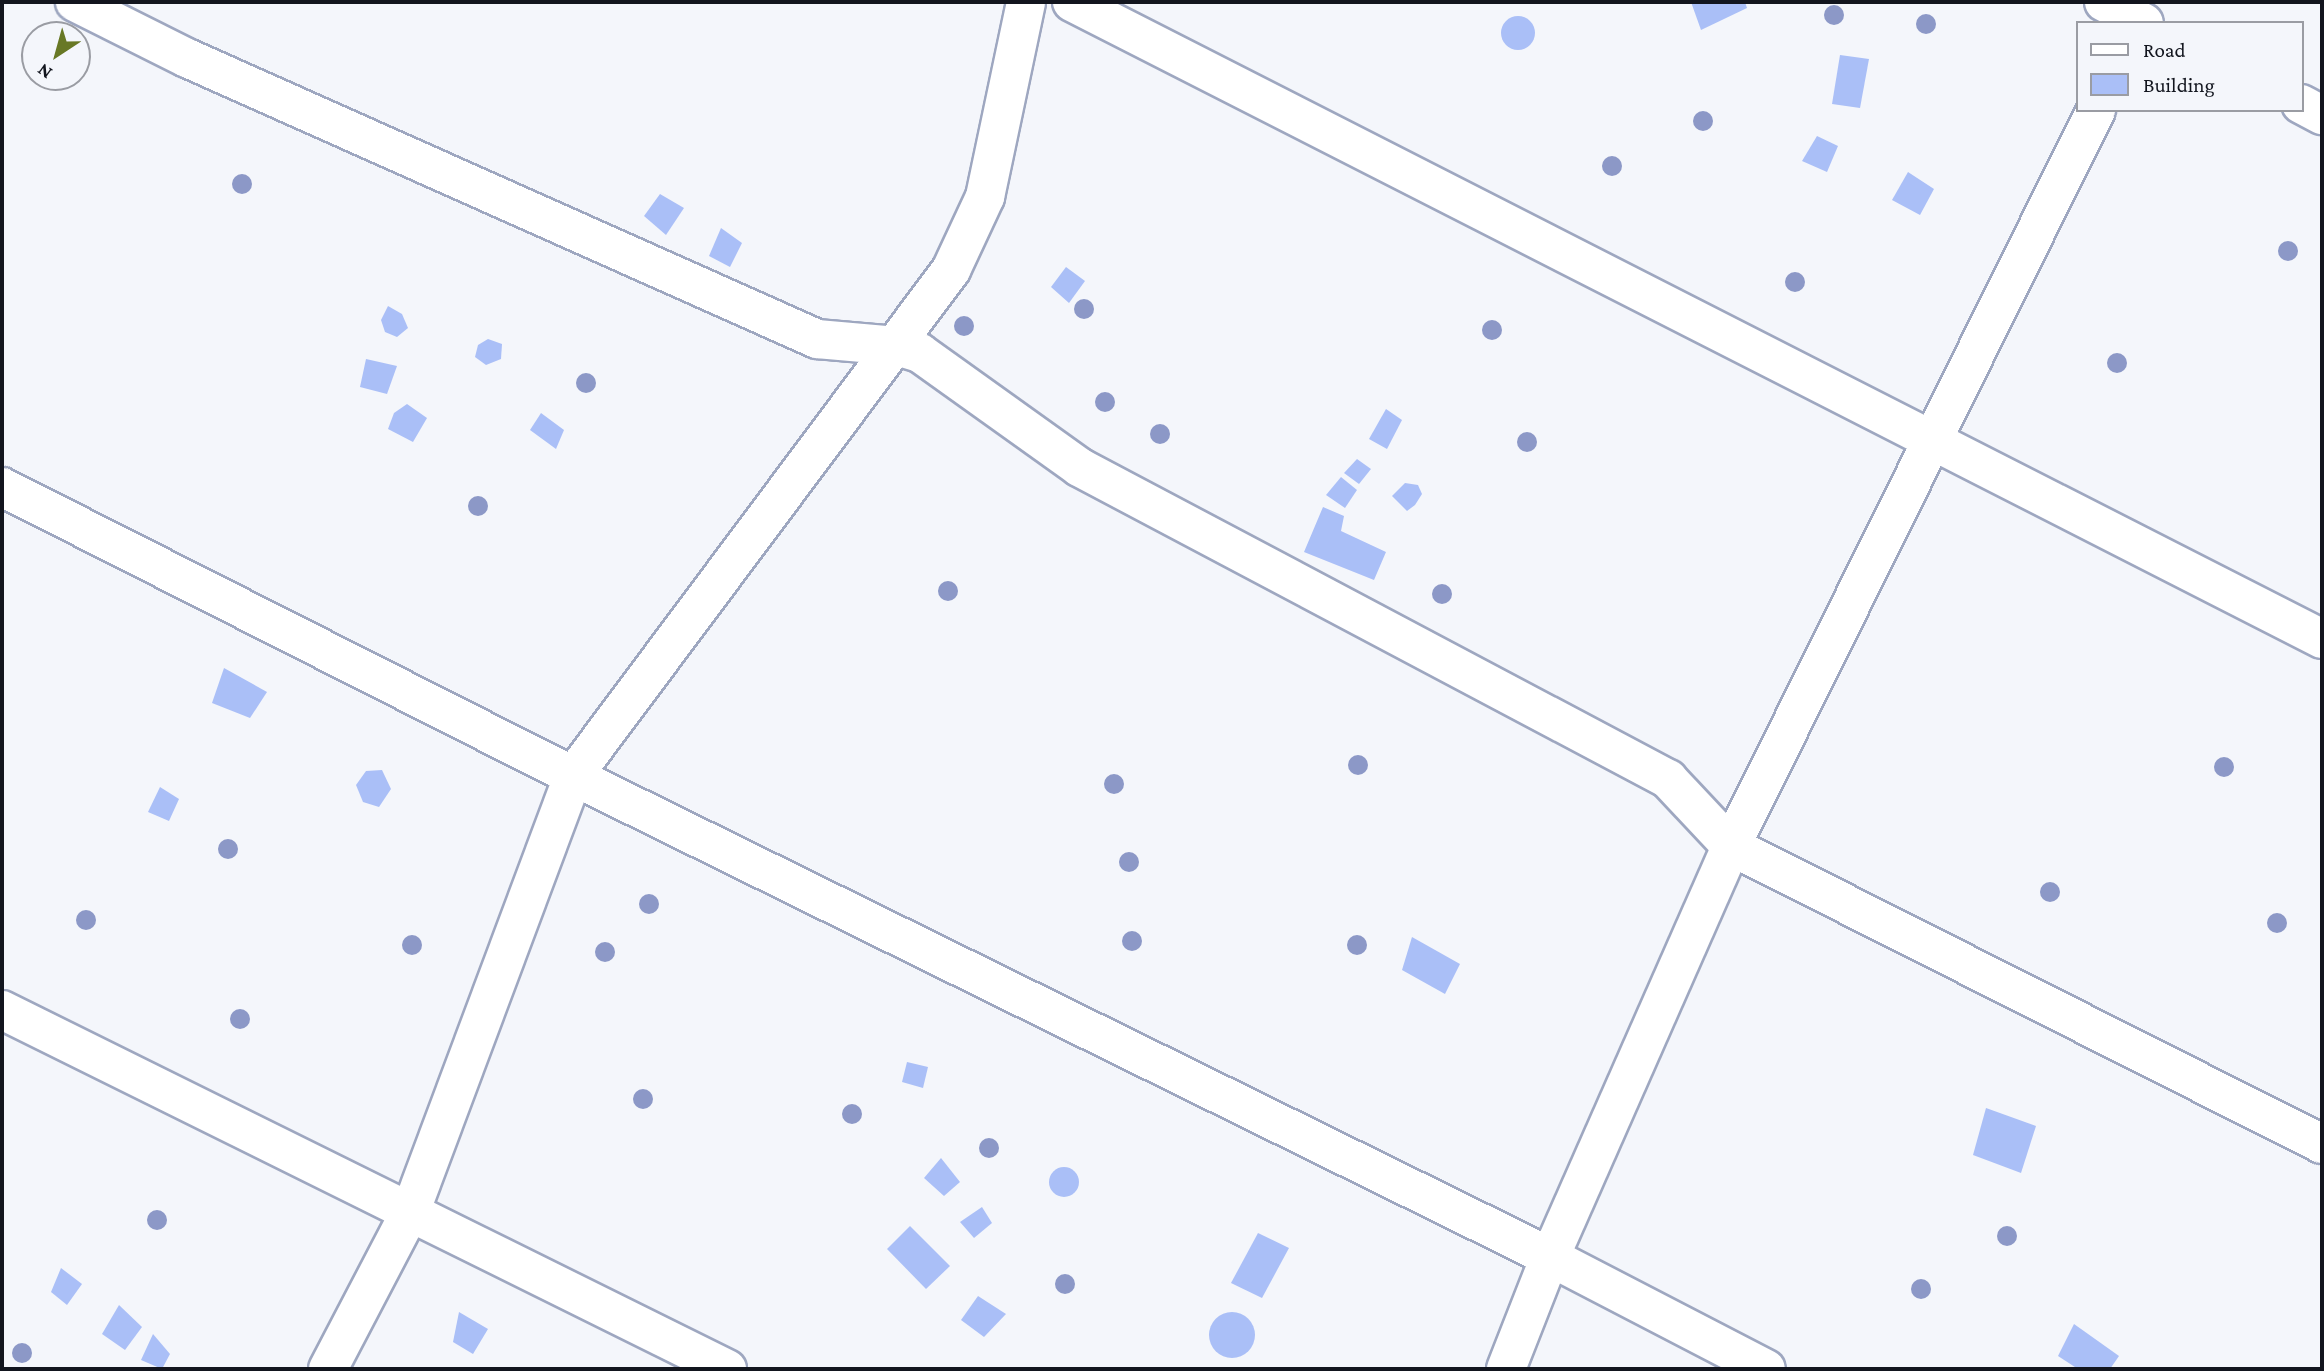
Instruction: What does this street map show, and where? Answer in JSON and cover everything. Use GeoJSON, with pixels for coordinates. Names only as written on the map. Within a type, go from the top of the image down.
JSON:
{"type":"FeatureCollection","features":[{"type":"Feature","properties":{"kind":"street"},"geometry":{"type":"LineString","coordinates":[[75,2],[199,64],[817,339],[897,346],[920,353],[1079,467],[1668,779],[1731,846],[2322,1144]]}},
{"type":"Feature","properties":{"kind":"street"},"geometry":{"type":"LineString","coordinates":[[328,1369],[411,1210],[573,776],[897,346],[951,270],[985,197],[1026,2]]}},
{"type":"Feature","properties":{"kind":"street"},"geometry":{"type":"LineString","coordinates":[[1072,2],[2322,639]]}},
{"type":"Feature","properties":{"kind":"street"},"geometry":{"type":"LineString","coordinates":[[2104,2],[2144,17]]}},
{"type":"Feature","properties":{"kind":"street"},"geometry":{"type":"LineString","coordinates":[[2303,105],[2322,115]]}},
{"type":"Feature","properties":{"kind":"street"},"geometry":{"type":"LineString","coordinates":[[1506,1369],[1550,1257],[1731,846],[2095,112]]}},
{"type":"Feature","properties":{"kind":"street"},"geometry":{"type":"LineString","coordinates":[[2,487],[573,776],[1550,1257],[1766,1369]]}},
{"type":"Feature","properties":{"kind":"street"},"geometry":{"type":"LineString","coordinates":[[2,1010],[411,1210],[727,1369]]}},
{"type":"Feature","properties":{"kind":"building"},"geometry":{"type":"Polygon","coordinates":[[[1691,2],[1745,2],[1747,8],[1701,30],[1691,2]]]}},
{"type":"Feature","properties":{"kind":"building"},"geometry":{"type":"Polygon","coordinates":[[[1518,16],[1530,21],[1535,33],[1530,45],[1518,50],[1506,45],[1501,33],[1506,21],[1518,16]]]}},
{"type":"Feature","properties":{"kind":"building"},"geometry":{"type":"Polygon","coordinates":[[[1840,55],[1869,59],[1860,108],[1832,104],[1840,55]]]}},
{"type":"Feature","properties":{"kind":"building"},"geometry":{"type":"Polygon","coordinates":[[[1817,136],[1838,146],[1827,172],[1802,161],[1817,136]]]}},
{"type":"Feature","properties":{"kind":"building"},"geometry":{"type":"Polygon","coordinates":[[[1908,172],[1934,189],[1920,215],[1892,200],[1908,172]]]}},
{"type":"Feature","properties":{"kind":"building"},"geometry":{"type":"Polygon","coordinates":[[[660,194],[684,208],[666,235],[644,216],[660,194]]]}},
{"type":"Feature","properties":{"kind":"building"},"geometry":{"type":"Polygon","coordinates":[[[721,228],[742,243],[730,267],[709,256],[721,228]]]}},
{"type":"Feature","properties":{"kind":"building"},"geometry":{"type":"Polygon","coordinates":[[[1066,267],[1085,281],[1069,303],[1051,287],[1066,267]]]}},
{"type":"Feature","properties":{"kind":"building"},"geometry":{"type":"Polygon","coordinates":[[[388,306],[402,314],[408,328],[397,337],[385,332],[381,320],[388,306]]]}},
{"type":"Feature","properties":{"kind":"building"},"geometry":{"type":"Polygon","coordinates":[[[488,339],[502,344],[501,359],[486,365],[475,357],[478,345],[488,339]]]}},
{"type":"Feature","properties":{"kind":"building"},"geometry":{"type":"Polygon","coordinates":[[[366,359],[397,366],[387,394],[360,387],[366,359]]]}},
{"type":"Feature","properties":{"kind":"building"},"geometry":{"type":"Polygon","coordinates":[[[407,404],[427,418],[413,442],[388,429],[394,413],[407,404]]]}},
{"type":"Feature","properties":{"kind":"building"},"geometry":{"type":"Polygon","coordinates":[[[1386,409],[1402,420],[1387,449],[1369,439],[1386,409]]]}},
{"type":"Feature","properties":{"kind":"building"},"geometry":{"type":"Polygon","coordinates":[[[541,413],[564,430],[556,449],[530,430],[541,413]]]}},
{"type":"Feature","properties":{"kind":"building"},"geometry":{"type":"Polygon","coordinates":[[[1357,459],[1371,469],[1359,484],[1344,473],[1357,459]]]}},
{"type":"Feature","properties":{"kind":"building"},"geometry":{"type":"Polygon","coordinates":[[[1341,477],[1357,490],[1345,508],[1326,495],[1341,477]]]}},
{"type":"Feature","properties":{"kind":"building"},"geometry":{"type":"Polygon","coordinates":[[[1405,483],[1418,485],[1422,494],[1407,511],[1392,496],[1405,483]]]}},
{"type":"Feature","properties":{"kind":"building"},"geometry":{"type":"Polygon","coordinates":[[[1323,507],[1344,516],[1341,531],[1386,552],[1374,580],[1304,552],[1323,507]]]}},
{"type":"Feature","properties":{"kind":"building"},"geometry":{"type":"Polygon","coordinates":[[[224,668],[267,692],[250,718],[212,703],[224,668]]]}},
{"type":"Feature","properties":{"kind":"building"},"geometry":{"type":"Polygon","coordinates":[[[382,770],[391,789],[379,807],[363,802],[356,785],[366,771],[382,770]]]}},
{"type":"Feature","properties":{"kind":"building"},"geometry":{"type":"Polygon","coordinates":[[[160,787],[179,799],[169,821],[148,812],[160,787]]]}},
{"type":"Feature","properties":{"kind":"building"},"geometry":{"type":"Polygon","coordinates":[[[1412,937],[1460,964],[1445,994],[1402,970],[1412,937]]]}},
{"type":"Feature","properties":{"kind":"building"},"geometry":{"type":"Polygon","coordinates":[[[907,1062],[928,1067],[923,1088],[902,1082],[907,1062]]]}},
{"type":"Feature","properties":{"kind":"building"},"geometry":{"type":"Polygon","coordinates":[[[1986,1108],[2036,1126],[2021,1173],[1973,1155],[1986,1108]]]}},
{"type":"Feature","properties":{"kind":"building"},"geometry":{"type":"Polygon","coordinates":[[[941,1158],[960,1182],[944,1196],[924,1178],[941,1158]]]}},
{"type":"Feature","properties":{"kind":"building"},"geometry":{"type":"Polygon","coordinates":[[[1064,1167],[1075,1171],[1079,1182],[1075,1193],[1064,1197],[1053,1193],[1049,1182],[1053,1171],[1064,1167]]]}},
{"type":"Feature","properties":{"kind":"building"},"geometry":{"type":"Polygon","coordinates":[[[982,1207],[992,1223],[974,1238],[960,1222],[982,1207]]]}},
{"type":"Feature","properties":{"kind":"building"},"geometry":{"type":"Polygon","coordinates":[[[910,1226],[950,1266],[926,1289],[887,1249],[910,1226]]]}},
{"type":"Feature","properties":{"kind":"building"},"geometry":{"type":"Polygon","coordinates":[[[1258,1233],[1289,1248],[1262,1298],[1231,1283],[1258,1233]]]}},
{"type":"Feature","properties":{"kind":"building"},"geometry":{"type":"Polygon","coordinates":[[[61,1268],[82,1284],[67,1305],[51,1292],[61,1268]]]}},
{"type":"Feature","properties":{"kind":"building"},"geometry":{"type":"Polygon","coordinates":[[[978,1296],[1006,1314],[984,1337],[961,1320],[978,1296]]]}},
{"type":"Feature","properties":{"kind":"building"},"geometry":{"type":"Polygon","coordinates":[[[119,1305],[142,1327],[125,1350],[102,1334],[119,1305]]]}},
{"type":"Feature","properties":{"kind":"building"},"geometry":{"type":"Polygon","coordinates":[[[459,1312],[488,1329],[473,1354],[453,1342],[459,1312]]]}},
{"type":"Feature","properties":{"kind":"building"},"geometry":{"type":"Polygon","coordinates":[[[1232,1312],[1248,1319],[1255,1335],[1248,1351],[1232,1358],[1216,1351],[1209,1335],[1216,1319],[1232,1312]]]}},
{"type":"Feature","properties":{"kind":"building"},"geometry":{"type":"Polygon","coordinates":[[[2074,1324],[2119,1356],[2110,1369],[2078,1369],[2058,1356],[2074,1324]]]}},
{"type":"Feature","properties":{"kind":"building"},"geometry":{"type":"Polygon","coordinates":[[[153,1334],[170,1354],[162,1369],[141,1360],[153,1334]]]}}]}
